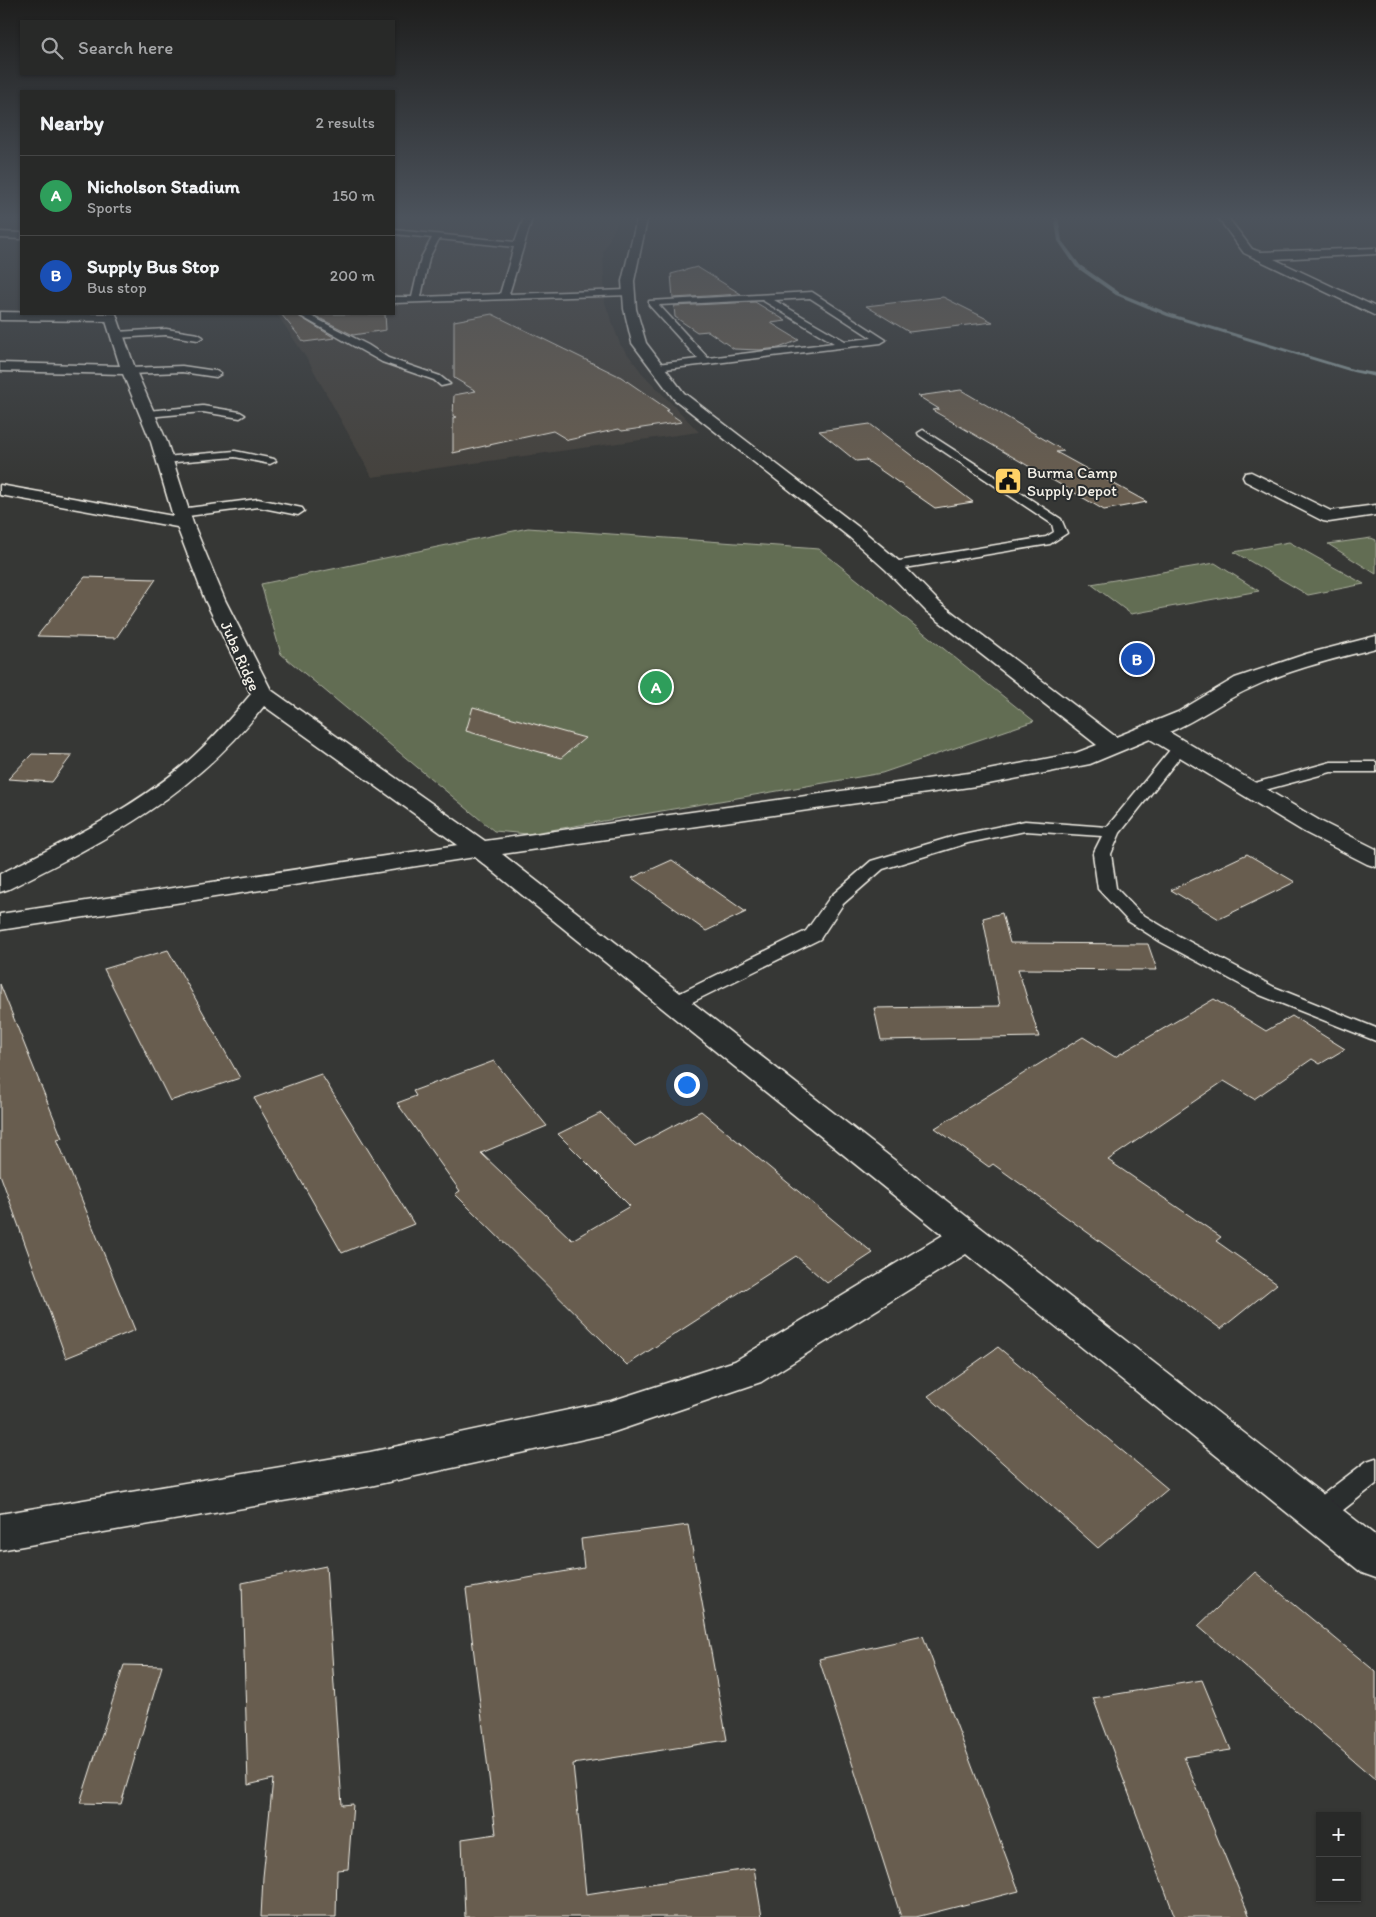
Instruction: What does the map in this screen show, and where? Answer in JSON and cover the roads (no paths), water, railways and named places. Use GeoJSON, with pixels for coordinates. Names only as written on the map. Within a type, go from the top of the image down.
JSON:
{"type":"FeatureCollection","features":[{"type":"Feature","properties":{"kind":"street"},"geometry":{"type":"LineString","coordinates":[[630,304],[639,344],[679,396],[812,499],[893,566],[933,607],[1114,747]]}},
{"type":"Feature","properties":{"kind":"street"},"geometry":{"type":"LineString","coordinates":[[1360,304],[1376,312]]}},
{"type":"Feature","properties":{"kind":"street"},"geometry":{"type":"LineString","coordinates":[[0,316],[110,315]]}},
{"type":"Feature","properties":{"kind":"street","name":"Juba Ridge"},"geometry":{"type":"LineString","coordinates":[[0,884],[119,820],[183,777],[216,748],[262,694],[215,600],[182,518],[164,460],[110,315]]}},
{"type":"Feature","properties":{"kind":"street"},"geometry":{"type":"LineString","coordinates":[[0,367],[129,370]]}},
{"type":"Feature","properties":{"kind":"street"},"geometry":{"type":"LineString","coordinates":[[1251,477],[1328,518],[1376,510]]}},
{"type":"Feature","properties":{"kind":"street"},"geometry":{"type":"LineString","coordinates":[[0,490],[182,518]]}},
{"type":"Feature","properties":{"kind":"street"},"geometry":{"type":"LineString","coordinates":[[0,922],[480,848],[687,822],[983,778],[1082,758],[1114,747],[1186,717],[1243,682],[1313,658],[1376,642]]}},
{"type":"Feature","properties":{"kind":"street"},"geometry":{"type":"LineString","coordinates":[[262,694],[480,848],[970,1235],[1376,1560]]}},
{"type":"Feature","properties":{"kind":"street"},"geometry":{"type":"LineString","coordinates":[[1152,731],[1313,827],[1376,860]]}},
{"type":"Feature","properties":{"kind":"street"},"geometry":{"type":"LineString","coordinates":[[0,1532],[370,1469],[612,1417],[748,1372],[970,1235]]}},
{"type":"Feature","properties":{"kind":"lane"},"geometry":{"type":"LineString","coordinates":[[654,304],[667,314],[705,361]]}},
{"type":"Feature","properties":{"kind":"lane"},"geometry":{"type":"LineString","coordinates":[[690,311],[750,304]]}},
{"type":"Feature","properties":{"kind":"lane"},"geometry":{"type":"LineString","coordinates":[[776,304],[843,344]]}},
{"type":"Feature","properties":{"kind":"lane"},"geometry":{"type":"LineString","coordinates":[[657,367],[881,340],[827,304]]}},
{"type":"Feature","properties":{"kind":"lane"},"geometry":{"type":"LineString","coordinates":[[303,315],[365,347],[385,360],[437,378],[445,384]]}},
{"type":"Feature","properties":{"kind":"lane"},"geometry":{"type":"LineString","coordinates":[[116,335],[166,332],[198,337]]}},
{"type":"Feature","properties":{"kind":"lane"},"geometry":{"type":"LineString","coordinates":[[129,370],[182,369],[216,374]]}},
{"type":"Feature","properties":{"kind":"lane"},"geometry":{"type":"LineString","coordinates":[[147,414],[204,409],[240,415]]}},
{"type":"Feature","properties":{"kind":"lane"},"geometry":{"type":"LineString","coordinates":[[893,566],[1050,540],[1061,533],[1058,522],[923,433]]}},
{"type":"Feature","properties":{"kind":"lane"},"geometry":{"type":"LineString","coordinates":[[164,460],[235,454],[270,461]]}},
{"type":"Feature","properties":{"kind":"lane"},"geometry":{"type":"LineString","coordinates":[[182,518],[258,503],[298,511]]}},
{"type":"Feature","properties":{"kind":"lane"},"geometry":{"type":"LineString","coordinates":[[1179,748],[1112,832],[1102,854],[1107,889],[1134,917],[1267,991],[1376,1035]]}},
{"type":"Feature","properties":{"kind":"lane"},"geometry":{"type":"LineString","coordinates":[[1250,789],[1332,767],[1376,767]]}},
{"type":"Feature","properties":{"kind":"lane"},"geometry":{"type":"LineString","coordinates":[[676,1003],[813,935],[837,900],[877,865],[964,839],[1024,826],[1112,832]]}},
{"type":"Feature","properties":{"kind":"lane"},"geometry":{"type":"LineString","coordinates":[[1318,1514],[1376,1469]]}},
{"type":"Feature","properties":{"kind":"waterway"},"geometry":{"type":"LineString","coordinates":[[1143,304],[1169,315],[1355,371],[1376,375]]}},
{"type":"Feature","properties":{"kind":"place","name":"Burma Camp Supply Depot"},"geometry":{"type":"Point","coordinates":[1008,481]}},
{"type":"Feature","properties":{"kind":"place","name":"Supply Bus Stop"},"geometry":{"type":"Point","coordinates":[1137,659]}},
{"type":"Feature","properties":{"kind":"place","name":"Nicholson Stadium"},"geometry":{"type":"Point","coordinates":[656,687]}}]}
